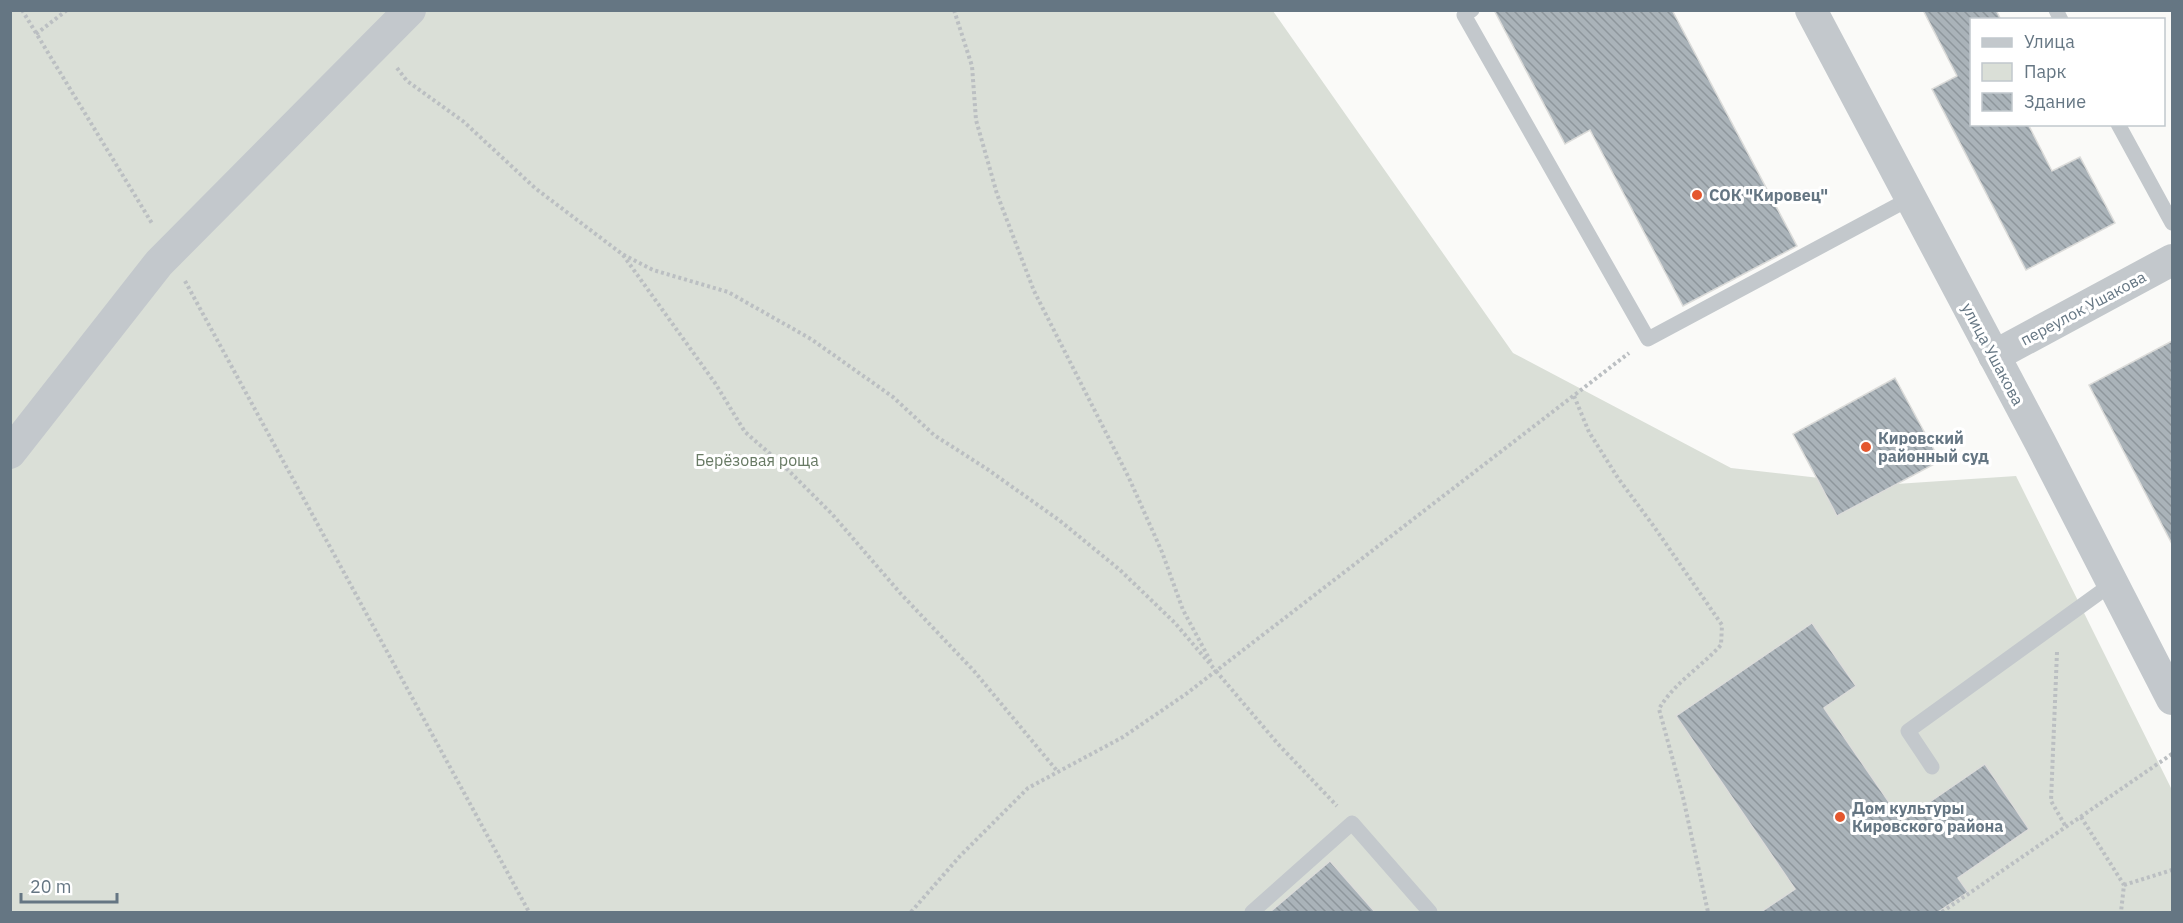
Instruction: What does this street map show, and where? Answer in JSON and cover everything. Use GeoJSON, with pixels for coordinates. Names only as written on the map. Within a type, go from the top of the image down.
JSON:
{"type":"FeatureCollection","features":[{"type":"Feature","properties":{"kind":"street"},"geometry":{"type":"LineString","coordinates":[[10,453],[159,263],[410,10]]}},
{"type":"Feature","properties":{"kind":"street","name":"улица Ушакова"},"geometry":{"type":"LineString","coordinates":[[1811,10],[2172,699]]}},
{"type":"Feature","properties":{"kind":"street","name":"переулок Ушакова"},"geometry":{"type":"LineString","coordinates":[[1994,356],[2172,260]]}},
{"type":"Feature","properties":{"kind":"lane"},"geometry":{"type":"LineString","coordinates":[[1472,10],[1464,15],[1648,339],[1911,198]]}},
{"type":"Feature","properties":{"kind":"lane"},"geometry":{"type":"LineString","coordinates":[[2119,126],[2172,224]]}},
{"type":"Feature","properties":{"kind":"lane"},"geometry":{"type":"LineString","coordinates":[[1932,767],[1908,731],[2113,583]]}},
{"type":"Feature","properties":{"kind":"lane"},"geometry":{"type":"LineString","coordinates":[[1252,912],[1352,823],[1430,912]]}},
{"type":"Feature","properties":{"kind":"path"},"geometry":{"type":"LineString","coordinates":[[22,10],[170,253],[529,912]]}},
{"type":"Feature","properties":{"kind":"path"},"geometry":{"type":"LineString","coordinates":[[36,34],[67,10]]}},
{"type":"Feature","properties":{"kind":"path"},"geometry":{"type":"LineString","coordinates":[[954,10],[972,66],[976,120],[997,194],[1034,291],[1129,478],[1162,552],[1183,610],[1216,671]]}},
{"type":"Feature","properties":{"kind":"path"},"geometry":{"type":"LineString","coordinates":[[377,44],[407,81],[464,122],[535,188],[622,254],[653,270],[728,292],[811,339],[893,398],[934,435],[1059,520],[1112,563],[1175,623],[1278,744],[1352,823]]}},
{"type":"Feature","properties":{"kind":"path"},"geometry":{"type":"LineString","coordinates":[[622,254],[715,383],[745,432],[784,466],[832,514],[901,594],[975,671],[1058,772]]}},
{"type":"Feature","properties":{"kind":"path"},"geometry":{"type":"LineString","coordinates":[[911,912],[960,856],[1028,788],[1123,737],[1216,671],[1648,339]]}},
{"type":"Feature","properties":{"kind":"path"},"geometry":{"type":"LineString","coordinates":[[1573,396],[1589,432],[1722,625],[1721,645],[1702,665],[1668,693],[1659,709],[1683,797],[1699,880],[1708,912]]}},
{"type":"Feature","properties":{"kind":"path"},"geometry":{"type":"LineString","coordinates":[[2058,623],[2051,801],[2067,827]]}},
{"type":"Feature","properties":{"kind":"path"},"geometry":{"type":"LineString","coordinates":[[1942,912],[2172,754]]}},
{"type":"Feature","properties":{"kind":"path"},"geometry":{"type":"LineString","coordinates":[[2081,818],[2124,885],[2121,912]]}},
{"type":"Feature","properties":{"kind":"path"},"geometry":{"type":"LineString","coordinates":[[2124,885],[2172,870]]}},
{"type":"Feature","properties":{"kind":"green space","name":"Берёзовая роща"},"geometry":{"type":"Polygon","coordinates":[[[10,11],[1273,11],[1513,353],[1731,468],[1881,485],[2016,476],[2172,790],[2172,912],[11,912],[10,11]]]}},
{"type":"Feature","properties":{"kind":"building","name":"СОК \"Кировец\""},"geometry":{"type":"Polygon","coordinates":[[[1494,10],[1672,10],[1797,246],[1683,306],[1590,130],[1565,144],[1494,10]]]}},
{"type":"Feature","properties":{"kind":"building"},"geometry":{"type":"Polygon","coordinates":[[[1923,10],[1996,10],[2000,18],[1970,18],[1970,126],[2029,126],[2052,171],[2080,157],[2115,223],[2026,270],[1932,89],[1957,76],[1923,10]]]}},
{"type":"Feature","properties":{"kind":"building"},"geometry":{"type":"Polygon","coordinates":[[[2172,341],[2172,544],[2089,385],[2172,341]]]}},
{"type":"Feature","properties":{"kind":"building","name":"Кировский районный суд"},"geometry":{"type":"Polygon","coordinates":[[[1895,378],[1940,461],[1837,516],[1793,434],[1895,378]]]}},
{"type":"Feature","properties":{"kind":"building"},"geometry":{"type":"Polygon","coordinates":[[[1812,623],[1856,686],[1824,708],[1902,821],[1985,764],[2029,829],[1958,878],[1968,892],[1938,912],[1761,912],[1795,889],[1676,716],[1812,623]]]}},
{"type":"Feature","properties":{"kind":"building"},"geometry":{"type":"Polygon","coordinates":[[[1330,861],[1375,912],[1270,912],[1330,861]]]}},
{"type":"Feature","properties":{"kind":"place","name":"СОК \"Кировец\""},"geometry":{"type":"Point","coordinates":[1697,195]}},
{"type":"Feature","properties":{"kind":"place","name":"Кировский районный суд"},"geometry":{"type":"Point","coordinates":[1866,447]}},
{"type":"Feature","properties":{"kind":"place","name":"Дом культуры Кировского района"},"geometry":{"type":"Point","coordinates":[1840,817]}}]}
